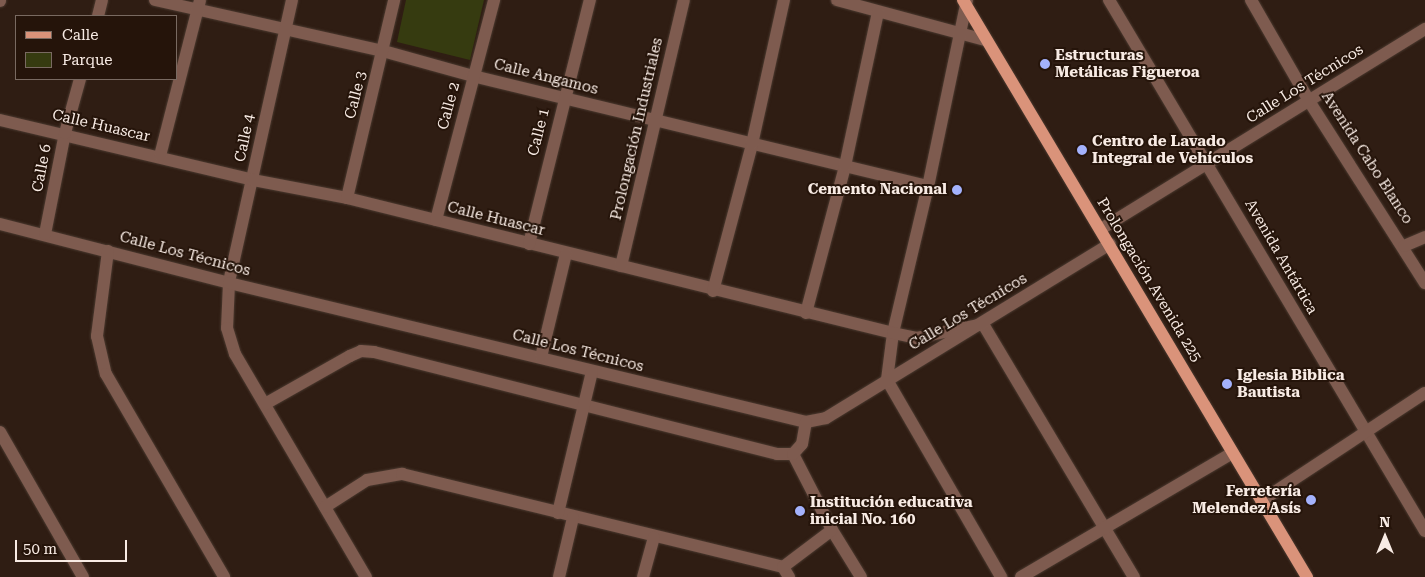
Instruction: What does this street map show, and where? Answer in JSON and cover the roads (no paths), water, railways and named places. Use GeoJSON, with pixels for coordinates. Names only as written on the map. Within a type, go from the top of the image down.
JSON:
{"type":"FeatureCollection","features":[{"type":"Feature","properties":{"kind":"main road","name":"Prolongación Avenida 225"},"geometry":{"type":"LineString","coordinates":[[965,1],[985,40],[1110,244],[1232,454],[1307,577]]}},
{"type":"Feature","properties":{"kind":"street"},"geometry":{"type":"LineString","coordinates":[[98,15],[102,0]]}},
{"type":"Feature","properties":{"kind":"street","name":"Calle Angamos"},"geometry":{"type":"LineString","coordinates":[[156,0],[198,5],[284,31],[383,51],[473,76],[928,186]]}},
{"type":"Feature","properties":{"kind":"street","name":"Calle 4"},"geometry":{"type":"LineString","coordinates":[[292,0],[229,283],[227,328],[235,354],[366,577]]}},
{"type":"Feature","properties":{"kind":"street","name":"Calle 3"},"geometry":{"type":"LineString","coordinates":[[347,198],[394,0]]}},
{"type":"Feature","properties":{"kind":"street","name":"Calle 2"},"geometry":{"type":"LineString","coordinates":[[436,220],[494,0]]}},
{"type":"Feature","properties":{"kind":"street","name":"Calle 1"},"geometry":{"type":"LineString","coordinates":[[529,244],[590,0]]}},
{"type":"Feature","properties":{"kind":"street","name":"Prolongación Industriales"},"geometry":{"type":"LineString","coordinates":[[621,266],[658,121],[684,0]]}},
{"type":"Feature","properties":{"kind":"street"},"geometry":{"type":"LineString","coordinates":[[714,291],[752,144],[784,0]]}},
{"type":"Feature","properties":{"kind":"street"},"geometry":{"type":"LineString","coordinates":[[836,0],[985,40]]}},
{"type":"Feature","properties":{"kind":"street","name":"Avenida Antártica"},"geometry":{"type":"LineString","coordinates":[[1109,0],[1425,531]]}},
{"type":"Feature","properties":{"kind":"street","name":"Avenida Cabo Blanco"},"geometry":{"type":"LineString","coordinates":[[1251,0],[1309,101],[1404,246],[1425,282]]}},
{"type":"Feature","properties":{"kind":"street"},"geometry":{"type":"LineString","coordinates":[[965,1],[928,186],[892,333],[887,380],[1001,577]]}},
{"type":"Feature","properties":{"kind":"street"},"geometry":{"type":"LineString","coordinates":[[160,156],[198,5]]}},
{"type":"Feature","properties":{"kind":"street"},"geometry":{"type":"LineString","coordinates":[[806,313],[844,166],[878,12]]}},
{"type":"Feature","properties":{"kind":"street","name":"Calle Los Técnicos"},"geometry":{"type":"LineString","coordinates":[[1101,229],[1425,29]]}},
{"type":"Feature","properties":{"kind":"street","name":"Calle 6"},"geometry":{"type":"LineString","coordinates":[[45,234],[65,133],[80,80]]}},
{"type":"Feature","properties":{"kind":"street","name":"Calle Huascar"},"geometry":{"type":"LineString","coordinates":[[0,120],[65,133],[253,180],[347,198],[714,291],[916,338],[983,324]]}},
{"type":"Feature","properties":{"kind":"street","name":"Calle Los Técnicos"},"geometry":{"type":"LineString","coordinates":[[0,224],[45,234],[229,283],[592,372],[806,422],[826,418],[983,324],[1110,244]]}},
{"type":"Feature","properties":{"kind":"street"},"geometry":{"type":"LineString","coordinates":[[1404,246],[1425,236]]}},
{"type":"Feature","properties":{"kind":"street"},"geometry":{"type":"LineString","coordinates":[[108,251],[97,336],[106,374],[224,577]]}},
{"type":"Feature","properties":{"kind":"street"},"geometry":{"type":"LineString","coordinates":[[541,358],[566,254]]}},
{"type":"Feature","properties":{"kind":"street"},"geometry":{"type":"LineString","coordinates":[[983,324],[1134,577]]}},
{"type":"Feature","properties":{"kind":"street"},"geometry":{"type":"LineString","coordinates":[[265,404],[361,352],[777,454],[792,454],[802,444],[806,422]]}},
{"type":"Feature","properties":{"kind":"street"},"geometry":{"type":"LineString","coordinates":[[558,514],[592,372]]}},
{"type":"Feature","properties":{"kind":"street"},"geometry":{"type":"LineString","coordinates":[[1261,501],[1425,393]]}},
{"type":"Feature","properties":{"kind":"street"},"geometry":{"type":"LineString","coordinates":[[0,432],[83,577]]}},
{"type":"Feature","properties":{"kind":"street"},"geometry":{"type":"LineString","coordinates":[[792,454],[832,530],[861,577]]}},
{"type":"Feature","properties":{"kind":"street"},"geometry":{"type":"LineString","coordinates":[[1021,577],[1232,454]]}},
{"type":"Feature","properties":{"kind":"street"},"geometry":{"type":"LineString","coordinates":[[326,507],[367,480],[402,474],[786,572],[832,530]]}},
{"type":"Feature","properties":{"kind":"street"},"geometry":{"type":"LineString","coordinates":[[559,577],[572,518]]}},
{"type":"Feature","properties":{"kind":"street"},"geometry":{"type":"LineString","coordinates":[[644,577],[654,537]]}},
{"type":"Feature","properties":{"kind":"place","name":"Estructuras Metálicas Figueroa"},"geometry":{"type":"Point","coordinates":[1045,64]}},
{"type":"Feature","properties":{"kind":"place","name":"Centro de Lavado Integral de Vehículos"},"geometry":{"type":"Point","coordinates":[1082,150]}},
{"type":"Feature","properties":{"kind":"place","name":"Cemento Nacional"},"geometry":{"type":"Point","coordinates":[957,190]}},
{"type":"Feature","properties":{"kind":"place","name":"Iglesia Biblica Bautista"},"geometry":{"type":"Point","coordinates":[1227,384]}},
{"type":"Feature","properties":{"kind":"place","name":"Ferretería Melendez Asís"},"geometry":{"type":"Point","coordinates":[1311,500]}},
{"type":"Feature","properties":{"kind":"place","name":"Institución educativa inicial No. 160"},"geometry":{"type":"Point","coordinates":[800,511]}}]}
